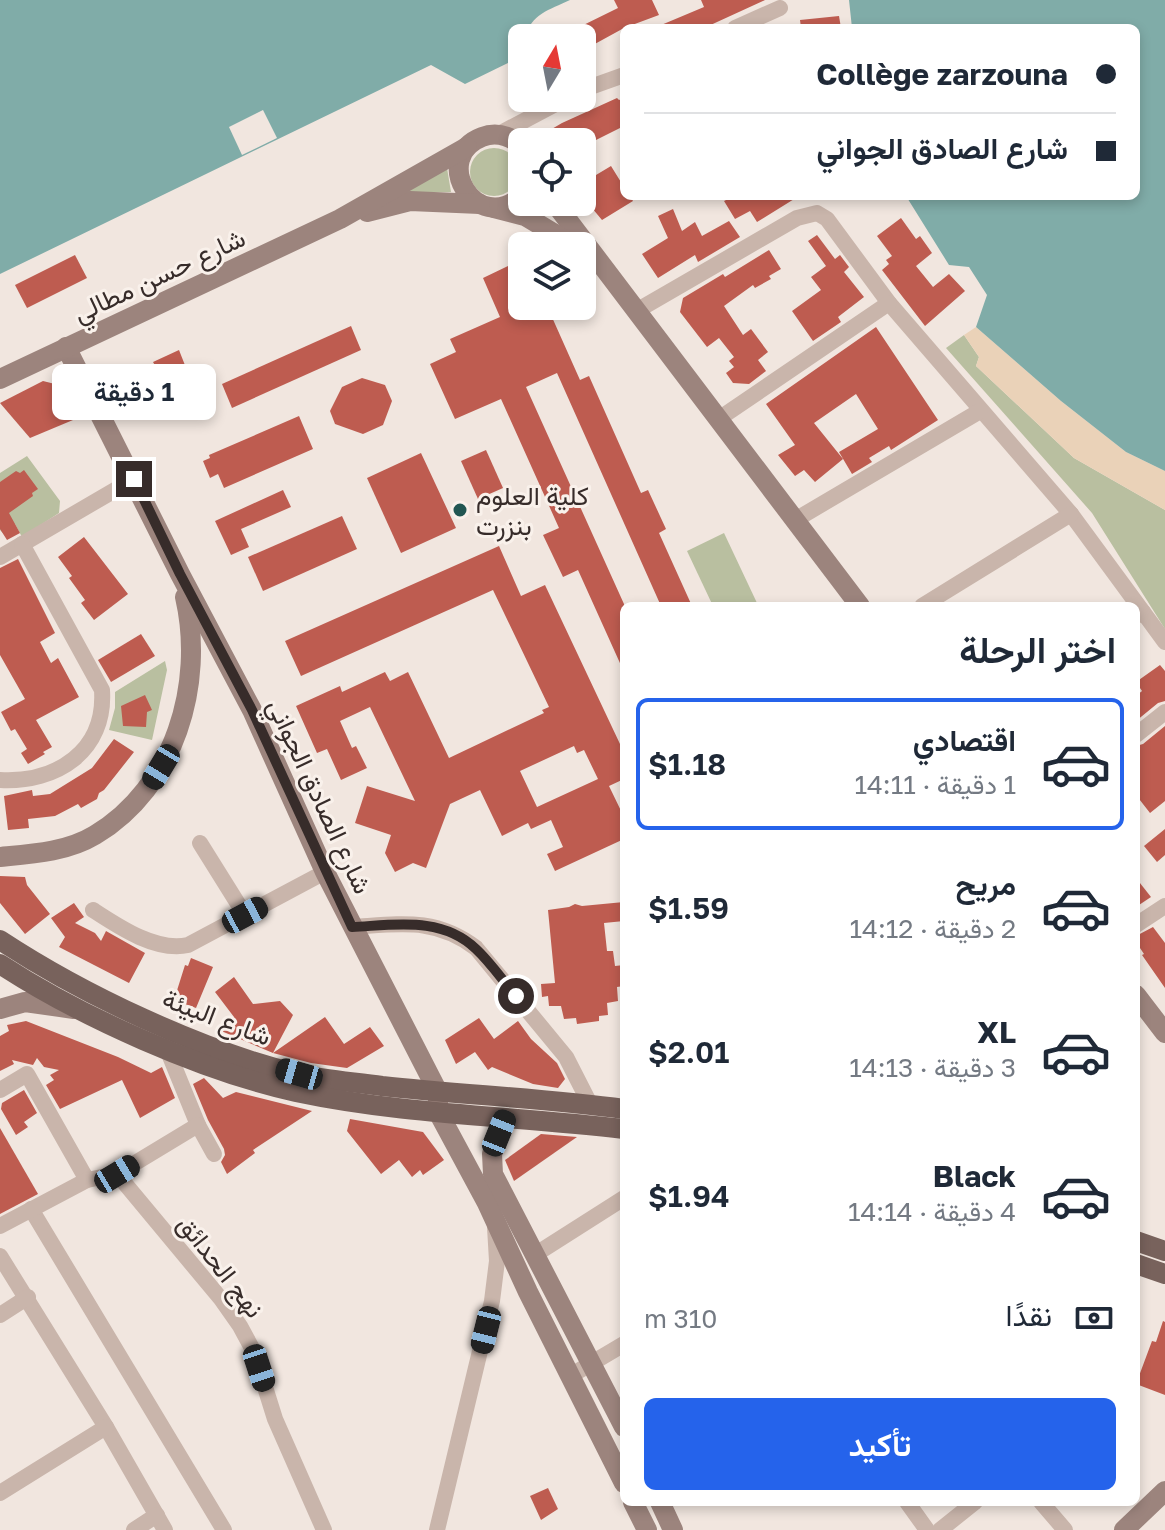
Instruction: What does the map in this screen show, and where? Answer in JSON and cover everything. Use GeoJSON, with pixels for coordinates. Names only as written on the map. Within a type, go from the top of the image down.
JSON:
{"type":"FeatureCollection","features":[{"type":"Feature","properties":{"kind":"main road","name":"شارع البيئة"},"geometry":{"type":"LineString","coordinates":[[0,940],[91,992],[241,1057],[299,1074],[505,1118],[620,1129]]}},
{"type":"Feature","properties":{"kind":"main road","name":"شارع البيئة"},"geometry":{"type":"LineString","coordinates":[[0,964],[81,1010],[167,1049],[235,1074],[295,1091],[438,1102],[590,1104],[620,1108]]}},
{"type":"Feature","properties":{"kind":"main road"},"geometry":{"type":"LineString","coordinates":[[1140,1242],[1165,1251]]}},
{"type":"Feature","properties":{"kind":"main road"},"geometry":{"type":"LineString","coordinates":[[1140,1265],[1165,1274]]}},
{"type":"Feature","properties":{"kind":"street"},"geometry":{"type":"LineString","coordinates":[[744,24],[780,8]]}},
{"type":"Feature","properties":{"kind":"street"},"geometry":{"type":"LineString","coordinates":[[596,85],[620,76]]}},
{"type":"Feature","properties":{"kind":"street"},"geometry":{"type":"LineString","coordinates":[[340,219],[487,135],[499,134],[541,112]]}},
{"type":"Feature","properties":{"kind":"street"},"geometry":{"type":"LineString","coordinates":[[499,134],[508,137]]}},
{"type":"Feature","properties":{"kind":"street"},"geometry":{"type":"LineString","coordinates":[[467,147],[458,168],[459,179],[470,198],[485,206],[525,216],[552,232]]}},
{"type":"Feature","properties":{"kind":"street"},"geometry":{"type":"LineString","coordinates":[[340,219],[410,201],[485,206],[508,204]]}},
{"type":"Feature","properties":{"kind":"street"},"geometry":{"type":"LineString","coordinates":[[638,310],[797,218],[817,213],[827,219],[889,303],[1071,514],[1131,602]]}},
{"type":"Feature","properties":{"kind":"street"},"geometry":{"type":"LineString","coordinates":[[564,216],[857,602]]}},
{"type":"Feature","properties":{"kind":"street","name":"شارع حسن مطالي"},"geometry":{"type":"LineString","coordinates":[[0,379],[340,219]]}},
{"type":"Feature","properties":{"kind":"street"},"geometry":{"type":"LineString","coordinates":[[596,261],[600,264]]}},
{"type":"Feature","properties":{"kind":"street"},"geometry":{"type":"LineString","coordinates":[[720,418],[889,303]]}},
{"type":"Feature","properties":{"kind":"street","name":"شارع الصادق الجواني"},"geometry":{"type":"LineString","coordinates":[[66,347],[252,710],[325,872],[438,1102],[495,1206],[528,1292],[620,1475]]}},
{"type":"Feature","properties":{"kind":"street"},"geometry":{"type":"LineString","coordinates":[[795,520],[980,411]]}},
{"type":"Feature","properties":{"kind":"street"},"geometry":{"type":"LineString","coordinates":[[0,557],[134,479]]}},
{"type":"Feature","properties":{"kind":"street"},"geometry":{"type":"LineString","coordinates":[[928,602],[1071,514]]}},
{"type":"Feature","properties":{"kind":"street"},"geometry":{"type":"LineString","coordinates":[[0,780],[45,776],[73,760],[94,737],[103,713],[102,690],[22,544]]}},
{"type":"Feature","properties":{"kind":"street"},"geometry":{"type":"LineString","coordinates":[[0,857],[36,854],[95,835],[128,809],[153,782],[170,753],[188,692],[190,620],[180,574]]}},
{"type":"Feature","properties":{"kind":"street"},"geometry":{"type":"LineString","coordinates":[[1140,615],[1165,642]]}},
{"type":"Feature","properties":{"kind":"street"},"geometry":{"type":"LineString","coordinates":[[1140,732],[1165,712]]}},
{"type":"Feature","properties":{"kind":"street"},"geometry":{"type":"LineString","coordinates":[[200,843],[245,915]]}},
{"type":"Feature","properties":{"kind":"street"},"geometry":{"type":"LineString","coordinates":[[93,910],[125,931],[177,947],[188,945],[325,872]]}},
{"type":"Feature","properties":{"kind":"street"},"geometry":{"type":"LineString","coordinates":[[1140,922],[1165,906]]}},
{"type":"Feature","properties":{"kind":"street"},"geometry":{"type":"LineString","coordinates":[[352,927],[418,923],[464,939],[476,948],[556,1044],[574,1070],[590,1104]]}},
{"type":"Feature","properties":{"kind":"street"},"geometry":{"type":"LineString","coordinates":[[1140,1000],[1165,1033]]}},
{"type":"Feature","properties":{"kind":"street"},"geometry":{"type":"LineString","coordinates":[[0,1009],[25,1002],[81,1010]]}},
{"type":"Feature","properties":{"kind":"street"},"geometry":{"type":"LineString","coordinates":[[167,1049],[198,1125],[214,1154]]}},
{"type":"Feature","properties":{"kind":"street"},"geometry":{"type":"LineString","coordinates":[[0,1090],[27,1074],[87,1180]]}},
{"type":"Feature","properties":{"kind":"street"},"geometry":{"type":"LineString","coordinates":[[437,1530],[492,1301],[497,1261],[491,1161],[505,1118]]}},
{"type":"Feature","properties":{"kind":"street"},"geometry":{"type":"LineString","coordinates":[[0,1226],[87,1180],[117,1174],[198,1125]]}},
{"type":"Feature","properties":{"kind":"street","name":"نهج الحدائق"},"geometry":{"type":"LineString","coordinates":[[117,1174],[240,1326],[254,1352],[275,1419],[324,1530]]}},
{"type":"Feature","properties":{"kind":"street"},"geometry":{"type":"LineString","coordinates":[[536,1254],[620,1201]]}},
{"type":"Feature","properties":{"kind":"street"},"geometry":{"type":"LineString","coordinates":[[495,1206],[536,1254],[620,1419]]}},
{"type":"Feature","properties":{"kind":"street"},"geometry":{"type":"LineString","coordinates":[[31,1209],[224,1530]]}},
{"type":"Feature","properties":{"kind":"street"},"geometry":{"type":"LineString","coordinates":[[0,1256],[28,1297],[161,1523],[134,1530]]}},
{"type":"Feature","properties":{"kind":"street"},"geometry":{"type":"LineString","coordinates":[[492,1301],[507,1285],[519,1286],[528,1292]]}},
{"type":"Feature","properties":{"kind":"street"},"geometry":{"type":"LineString","coordinates":[[0,1315],[28,1297]]}},
{"type":"Feature","properties":{"kind":"street"},"geometry":{"type":"LineString","coordinates":[[570,1376],[620,1347]]}},
{"type":"Feature","properties":{"kind":"street"},"geometry":{"type":"LineString","coordinates":[[0,1493],[106,1427]]}},
{"type":"Feature","properties":{"kind":"street"},"geometry":{"type":"LineString","coordinates":[[1124,1530],[1165,1491]]}},
{"type":"Feature","properties":{"kind":"street"},"geometry":{"type":"LineString","coordinates":[[635,1506],[647,1530]]}},
{"type":"Feature","properties":{"kind":"street"},"geometry":{"type":"LineString","coordinates":[[662,1506],[673,1530]]}},
{"type":"Feature","properties":{"kind":"street"},"geometry":{"type":"LineString","coordinates":[[910,1506],[927,1530]]}},
{"type":"Feature","properties":{"kind":"street"},"geometry":{"type":"LineString","coordinates":[[940,1530],[970,1506]]}},
{"type":"Feature","properties":{"kind":"street"},"geometry":{"type":"LineString","coordinates":[[1044,1506],[1065,1530]]}},
{"type":"Feature","properties":{"kind":"green space"},"geometry":{"type":"Polygon","coordinates":[[[485,150],[503,150],[508,153],[508,191],[494,196],[485,194],[472,181],[472,163],[485,150]]]}},
{"type":"Feature","properties":{"kind":"green space"},"geometry":{"type":"Polygon","coordinates":[[[447,168],[451,192],[401,193],[447,168]]]}},
{"type":"Feature","properties":{"kind":"green space"},"geometry":{"type":"Polygon","coordinates":[[[964,335],[979,357],[976,366],[1074,458],[1165,510],[1165,629],[1092,513],[946,348],[964,335]]]}},
{"type":"Feature","properties":{"kind":"green space"},"geometry":{"type":"Polygon","coordinates":[[[27,456],[60,501],[59,513],[22,537],[15,524],[3,533],[0,530],[0,473],[27,456]]]}},
{"type":"Feature","properties":{"kind":"green space"},"geometry":{"type":"Polygon","coordinates":[[[724,533],[757,602],[711,602],[687,551],[724,533]]]}},
{"type":"Feature","properties":{"kind":"green space"},"geometry":{"type":"Polygon","coordinates":[[[165,661],[167,670],[152,740],[109,730],[115,708],[115,692],[165,661]]]}},
{"type":"Feature","properties":{"kind":"sand"},"geometry":{"type":"Polygon","coordinates":[[[976,327],[1061,401],[1126,452],[1165,471],[1165,510],[1074,458],[976,366],[979,357],[964,335],[976,327]]]}},
{"type":"Feature","properties":{"kind":"water"},"geometry":{"type":"Polygon","coordinates":[[[0,0],[570,0],[542,14],[531,24],[508,24],[508,63],[465,84],[431,65],[0,274],[0,0]]]}},
{"type":"Feature","properties":{"kind":"water"},"geometry":{"type":"Polygon","coordinates":[[[849,0],[1165,0],[1165,471],[1126,452],[1061,401],[976,327],[987,295],[969,267],[949,265],[908,200],[1140,200],[1140,24],[852,24],[849,0]]]}},
{"type":"Feature","properties":{"kind":"pier"},"geometry":{"type":"Polygon","coordinates":[[[263,110],[277,138],[242,155],[229,127],[263,110]]]}},
{"type":"Feature","properties":{"kind":"building"},"geometry":{"type":"Polygon","coordinates":[[[614,0],[652,0],[659,15],[635,24],[620,24],[620,30],[596,43],[596,24],[585,24],[618,8],[614,0]]]}},
{"type":"Feature","properties":{"kind":"building"},"geometry":{"type":"Polygon","coordinates":[[[701,0],[765,0],[713,24],[664,24],[704,7],[701,0]]]}},
{"type":"Feature","properties":{"kind":"building"},"geometry":{"type":"Polygon","coordinates":[[[839,16],[840,24],[800,24],[800,20],[839,16]]]}},
{"type":"Feature","properties":{"kind":"building"},"geometry":{"type":"Polygon","coordinates":[[[617,98],[620,100],[620,128],[596,140],[596,128],[553,128],[586,112],[596,112],[596,108],[617,98]]]}},
{"type":"Feature","properties":{"kind":"building"},"geometry":{"type":"Polygon","coordinates":[[[611,166],[620,181],[620,200],[633,201],[602,220],[596,213],[596,175],[611,166]]]}},
{"type":"Feature","properties":{"kind":"building"},"geometry":{"type":"Polygon","coordinates":[[[793,200],[757,222],[750,211],[735,219],[724,201],[793,200]]]}},
{"type":"Feature","properties":{"kind":"building"},"geometry":{"type":"Polygon","coordinates":[[[673,209],[682,231],[695,222],[702,236],[729,221],[740,237],[698,262],[695,255],[658,278],[642,254],[668,238],[658,216],[673,209]]]}},
{"type":"Feature","properties":{"kind":"building"},"geometry":{"type":"Polygon","coordinates":[[[901,218],[916,239],[920,236],[932,253],[916,266],[933,287],[949,274],[965,291],[925,326],[882,270],[889,264],[886,260],[892,256],[877,236],[901,218]]]}},
{"type":"Feature","properties":{"kind":"building"},"geometry":{"type":"Polygon","coordinates":[[[817,235],[835,259],[840,255],[849,267],[844,272],[864,297],[838,317],[841,322],[813,341],[792,311],[821,290],[811,277],[826,266],[808,241],[817,235]]]}},
{"type":"Feature","properties":{"kind":"building"},"geometry":{"type":"Polygon","coordinates":[[[769,250],[781,269],[769,276],[771,279],[755,288],[753,285],[724,306],[743,335],[751,329],[768,352],[758,360],[766,371],[749,384],[733,383],[726,373],[734,367],[729,361],[734,357],[719,338],[707,347],[680,312],[683,298],[769,250]]]}},
{"type":"Feature","properties":{"kind":"building"},"geometry":{"type":"Polygon","coordinates":[[[75,255],[87,278],[27,308],[15,285],[75,255]]]}},
{"type":"Feature","properties":{"kind":"building"},"geometry":{"type":"Polygon","coordinates":[[[508,266],[508,320],[553,320],[580,380],[589,376],[641,493],[648,490],[666,529],[659,533],[690,602],[659,602],[557,373],[526,387],[623,602],[620,602],[620,663],[578,570],[563,577],[543,535],[559,528],[501,399],[455,419],[430,364],[456,352],[450,339],[500,317],[483,278],[508,266]]]}},
{"type":"Feature","properties":{"kind":"building"},"geometry":{"type":"Polygon","coordinates":[[[351,326],[361,350],[232,408],[222,384],[351,326]]]}},
{"type":"Feature","properties":{"kind":"building"},"geometry":{"type":"Polygon","coordinates":[[[876,327],[938,420],[891,450],[889,446],[869,458],[872,462],[852,474],[839,452],[878,429],[856,394],[814,423],[843,459],[815,482],[804,470],[795,476],[778,455],[795,445],[766,404],[876,327]]]}},
{"type":"Feature","properties":{"kind":"building"},"geometry":{"type":"Polygon","coordinates":[[[179,350],[190,378],[161,401],[152,384],[162,378],[153,362],[179,350]]]}},
{"type":"Feature","properties":{"kind":"building"},"geometry":{"type":"Polygon","coordinates":[[[362,378],[385,385],[392,401],[383,425],[363,434],[335,424],[330,411],[342,387],[362,378]]]}},
{"type":"Feature","properties":{"kind":"building"},"geometry":{"type":"Polygon","coordinates":[[[43,381],[55,384],[73,420],[30,438],[0,403],[43,381]]]}},
{"type":"Feature","properties":{"kind":"building"},"geometry":{"type":"Polygon","coordinates":[[[299,416],[313,449],[224,488],[218,474],[210,478],[203,461],[210,458],[209,455],[299,416]]]}},
{"type":"Feature","properties":{"kind":"building"},"geometry":{"type":"Polygon","coordinates":[[[486,450],[503,488],[478,499],[461,461],[486,450]]]}},
{"type":"Feature","properties":{"kind":"building"},"geometry":{"type":"Polygon","coordinates":[[[421,453],[456,528],[401,553],[367,478],[421,453]]]}},
{"type":"Feature","properties":{"kind":"building"},"geometry":{"type":"Polygon","coordinates":[[[24,470],[38,489],[9,513],[20,533],[7,540],[0,529],[0,482],[16,471],[20,473],[24,470]]]}},
{"type":"Feature","properties":{"kind":"building"},"geometry":{"type":"Polygon","coordinates":[[[283,490],[291,507],[241,529],[249,547],[231,555],[215,521],[283,490]]]}},
{"type":"Feature","properties":{"kind":"building"},"geometry":{"type":"Polygon","coordinates":[[[342,516],[357,549],[263,591],[248,557],[342,516]]]}},
{"type":"Feature","properties":{"kind":"building"},"geometry":{"type":"Polygon","coordinates":[[[84,537],[128,594],[94,620],[81,603],[85,600],[58,557],[84,537]]]}},
{"type":"Feature","properties":{"kind":"building"},"geometry":{"type":"Polygon","coordinates":[[[499,546],[521,596],[545,585],[620,744],[620,781],[609,786],[620,809],[620,841],[555,871],[547,854],[563,847],[551,820],[531,829],[528,823],[502,836],[480,790],[450,804],[426,868],[413,863],[395,872],[385,853],[391,835],[355,823],[367,786],[415,801],[370,707],[340,721],[352,748],[356,746],[367,768],[341,780],[327,749],[317,753],[296,706],[340,686],[342,692],[385,672],[390,681],[408,672],[449,758],[544,713],[542,710],[549,707],[493,590],[301,676],[285,641],[499,546]],[[574,746],[520,771],[537,807],[598,779],[584,750],[577,753],[574,746]]]}},
{"type":"Feature","properties":{"kind":"building"},"geometry":{"type":"Polygon","coordinates":[[[18,559],[55,633],[40,642],[51,663],[58,658],[79,697],[36,720],[52,747],[28,764],[21,753],[27,749],[15,729],[11,731],[1,712],[25,699],[0,655],[0,568],[18,559]]]}},
{"type":"Feature","properties":{"kind":"building"},"geometry":{"type":"Polygon","coordinates":[[[141,634],[155,656],[111,682],[98,660],[141,634]]]}},
{"type":"Feature","properties":{"kind":"building"},"geometry":{"type":"Polygon","coordinates":[[[1160,665],[1165,671],[1165,701],[1140,718],[1142,691],[1140,679],[1160,665]]]}},
{"type":"Feature","properties":{"kind":"building"},"geometry":{"type":"Polygon","coordinates":[[[145,695],[152,710],[147,712],[146,727],[123,726],[121,706],[145,695]]]}},
{"type":"Feature","properties":{"kind":"building"},"geometry":{"type":"Polygon","coordinates":[[[1165,726],[1165,801],[1150,813],[1140,800],[1140,745],[1165,726]]]}},
{"type":"Feature","properties":{"kind":"building"},"geometry":{"type":"Polygon","coordinates":[[[114,739],[134,752],[97,799],[81,808],[78,804],[55,816],[28,819],[29,828],[8,830],[4,796],[32,790],[33,796],[50,794],[92,768],[114,739]]]}},
{"type":"Feature","properties":{"kind":"building"},"geometry":{"type":"Polygon","coordinates":[[[1165,829],[1165,855],[1157,862],[1144,846],[1165,829]]]}},
{"type":"Feature","properties":{"kind":"building"},"geometry":{"type":"Polygon","coordinates":[[[0,876],[25,877],[27,885],[50,914],[25,934],[0,903],[0,876]]]}},
{"type":"Feature","properties":{"kind":"building"},"geometry":{"type":"Polygon","coordinates":[[[1140,883],[1151,897],[1140,904],[1140,883]]]}},
{"type":"Feature","properties":{"kind":"building"},"geometry":{"type":"Polygon","coordinates":[[[620,902],[620,921],[604,923],[607,951],[613,951],[615,966],[620,965],[620,987],[617,987],[618,1001],[607,1003],[608,1015],[599,1016],[599,1021],[577,1024],[576,1018],[564,1019],[561,1006],[549,1006],[548,996],[542,997],[541,984],[555,983],[548,910],[575,904],[620,902]]]}},
{"type":"Feature","properties":{"kind":"building"},"geometry":{"type":"Polygon","coordinates":[[[74,903],[84,917],[75,923],[95,933],[101,941],[106,931],[145,953],[129,983],[59,947],[65,937],[51,918],[74,903]]]}},
{"type":"Feature","properties":{"kind":"building"},"geometry":{"type":"Polygon","coordinates":[[[1153,927],[1165,943],[1165,988],[1142,955],[1140,934],[1153,927]]]}},
{"type":"Feature","properties":{"kind":"building"},"geometry":{"type":"Polygon","coordinates":[[[191,958],[213,967],[196,1008],[174,1000],[185,965],[188,966],[191,958]]]}},
{"type":"Feature","properties":{"kind":"building"},"geometry":{"type":"Polygon","coordinates":[[[234,977],[253,1004],[280,1001],[293,1015],[273,1053],[219,1030],[234,1017],[215,992],[234,977]]]}},
{"type":"Feature","properties":{"kind":"building"},"geometry":{"type":"Polygon","coordinates":[[[325,1017],[344,1044],[370,1027],[384,1046],[347,1068],[273,1053],[325,1017]]]}},
{"type":"Feature","properties":{"kind":"building"},"geometry":{"type":"Polygon","coordinates":[[[479,1018],[494,1039],[518,1021],[531,1039],[557,1063],[565,1079],[558,1088],[533,1084],[492,1067],[488,1070],[475,1052],[456,1064],[445,1040],[479,1018]]]}},
{"type":"Feature","properties":{"kind":"building"},"geometry":{"type":"Polygon","coordinates":[[[26,1021],[151,1073],[162,1067],[175,1098],[140,1118],[122,1080],[60,1109],[46,1085],[54,1080],[50,1075],[59,1070],[44,1067],[37,1058],[33,1065],[12,1060],[14,1064],[0,1071],[0,1036],[9,1031],[7,1025],[26,1021]]]}},
{"type":"Feature","properties":{"kind":"building"},"geometry":{"type":"Polygon","coordinates":[[[204,1078],[223,1098],[236,1092],[312,1111],[253,1150],[255,1153],[227,1174],[221,1162],[224,1149],[193,1084],[204,1078]]]}},
{"type":"Feature","properties":{"kind":"building"},"geometry":{"type":"Polygon","coordinates":[[[24,1090],[37,1113],[24,1122],[28,1127],[16,1135],[1,1109],[2,1103],[24,1090]]]}},
{"type":"Feature","properties":{"kind":"building"},"geometry":{"type":"Polygon","coordinates":[[[350,1119],[423,1132],[444,1160],[423,1175],[420,1170],[412,1177],[399,1160],[381,1174],[347,1131],[350,1119]]]}},
{"type":"Feature","properties":{"kind":"building"},"geometry":{"type":"Polygon","coordinates":[[[0,1128],[38,1194],[0,1214],[0,1128]]]}},
{"type":"Feature","properties":{"kind":"building"},"geometry":{"type":"Polygon","coordinates":[[[541,1134],[577,1137],[514,1181],[505,1160],[541,1134]]]}},
{"type":"Feature","properties":{"kind":"building"},"geometry":{"type":"Polygon","coordinates":[[[1163,1321],[1165,1395],[1140,1386],[1140,1373],[1152,1341],[1156,1342],[1163,1321]]]}},
{"type":"Feature","properties":{"kind":"building"},"geometry":{"type":"Polygon","coordinates":[[[548,1488],[558,1509],[541,1520],[530,1496],[548,1488]]]}},
{"type":"Feature","properties":{"kind":"place","name":"كلية العلوم بنزرت"},"geometry":{"type":"Point","coordinates":[460,510]}},
{"type":"Feature","properties":{"kind":"route"},"geometry":{"type":"LineString","coordinates":[[134,479],[252,710],[352,927],[418,923],[453,932],[476,948],[516,996]]}}]}
